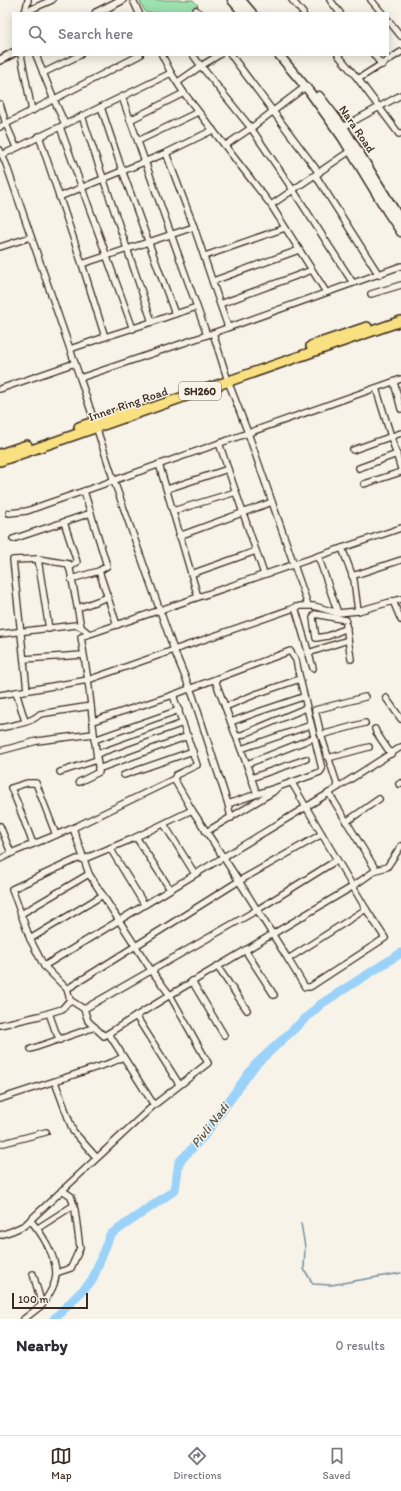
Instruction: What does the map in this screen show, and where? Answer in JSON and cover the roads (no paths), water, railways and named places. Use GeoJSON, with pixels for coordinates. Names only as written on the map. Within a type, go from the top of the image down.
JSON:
{"type":"FeatureCollection","features":[{"type":"Feature","properties":{"kind":"highway","name":"Inner Ring Road"},"geometry":{"type":"LineString","coordinates":[[228,378],[346,333],[401,316]]}},
{"type":"Feature","properties":{"kind":"highway","name":"Inner Ring Road"},"geometry":{"type":"LineString","coordinates":[[0,454],[95,425],[228,378],[401,321]]}},
{"type":"Feature","properties":{"kind":"highway","name":"Inner Ring Road"},"geometry":{"type":"LineString","coordinates":[[0,462],[76,434],[95,425]]}},
{"type":"Feature","properties":{"kind":"main road"},"geometry":{"type":"LineString","coordinates":[[232,0],[242,12]]}},
{"type":"Feature","properties":{"kind":"main road"},"geometry":{"type":"LineString","coordinates":[[241,0],[251,12]]}},
{"type":"Feature","properties":{"kind":"main road","name":"Nara Road"},"geometry":{"type":"LineString","coordinates":[[280,56],[317,102],[401,232]]}},
{"type":"Feature","properties":{"kind":"main road","name":"Nara Road"},"geometry":{"type":"LineString","coordinates":[[287,56],[343,127],[401,221]]}},
{"type":"Feature","properties":{"kind":"street"},"geometry":{"type":"LineString","coordinates":[[25,12],[28,0]]}},
{"type":"Feature","properties":{"kind":"street"},"geometry":{"type":"LineString","coordinates":[[27,12],[52,0]]}},
{"type":"Feature","properties":{"kind":"street"},"geometry":{"type":"LineString","coordinates":[[98,12],[122,0]]}},
{"type":"Feature","properties":{"kind":"street"},"geometry":{"type":"LineString","coordinates":[[133,0],[139,12]]}},
{"type":"Feature","properties":{"kind":"street"},"geometry":{"type":"LineString","coordinates":[[292,0],[302,12]]}},
{"type":"Feature","properties":{"kind":"street"},"geometry":{"type":"LineString","coordinates":[[330,0],[339,12]]}},
{"type":"Feature","properties":{"kind":"street"},"geometry":{"type":"LineString","coordinates":[[371,0],[381,12]]}},
{"type":"Feature","properties":{"kind":"street"},"geometry":{"type":"LineString","coordinates":[[389,21],[401,36]]}},
{"type":"Feature","properties":{"kind":"street"},"geometry":{"type":"LineString","coordinates":[[358,79],[401,52]]}},
{"type":"Feature","properties":{"kind":"street"},"geometry":{"type":"LineString","coordinates":[[0,60],[12,54]]}},
{"type":"Feature","properties":{"kind":"street"},"geometry":{"type":"LineString","coordinates":[[21,56],[32,111]]}},
{"type":"Feature","properties":{"kind":"street"},"geometry":{"type":"LineString","coordinates":[[36,56],[54,100],[106,257],[133,329]]}},
{"type":"Feature","properties":{"kind":"street"},"geometry":{"type":"LineString","coordinates":[[43,73],[78,56]]}},
{"type":"Feature","properties":{"kind":"street"},"geometry":{"type":"LineString","coordinates":[[0,127],[138,56]]}},
{"type":"Feature","properties":{"kind":"street"},"geometry":{"type":"LineString","coordinates":[[162,56],[184,93],[212,130],[226,145],[271,205],[326,292]]}},
{"type":"Feature","properties":{"kind":"street"},"geometry":{"type":"LineString","coordinates":[[194,56],[251,128],[294,190],[353,283]]}},
{"type":"Feature","properties":{"kind":"street"},"geometry":{"type":"LineString","coordinates":[[178,82],[216,56]]}},
{"type":"Feature","properties":{"kind":"street"},"geometry":{"type":"LineString","coordinates":[[232,56],[274,111],[317,174],[379,274]]}},
{"type":"Feature","properties":{"kind":"street"},"geometry":{"type":"LineString","coordinates":[[339,56],[400,135]]}},
{"type":"Feature","properties":{"kind":"street"},"geometry":{"type":"LineString","coordinates":[[375,56],[382,65]]}},
{"type":"Feature","properties":{"kind":"street"},"geometry":{"type":"LineString","coordinates":[[171,73],[16,147],[1,152],[75,363],[114,481],[174,650],[190,689],[228,804],[231,818]]}},
{"type":"Feature","properties":{"kind":"street"},"geometry":{"type":"LineString","coordinates":[[226,145],[305,88]]}},
{"type":"Feature","properties":{"kind":"street"},"geometry":{"type":"LineString","coordinates":[[130,120],[184,93]]}},
{"type":"Feature","properties":{"kind":"street"},"geometry":{"type":"LineString","coordinates":[[343,127],[401,95]]}},
{"type":"Feature","properties":{"kind":"street"},"geometry":{"type":"LineString","coordinates":[[122,97],[207,335]]}},
{"type":"Feature","properties":{"kind":"street"},"geometry":{"type":"LineString","coordinates":[[0,104],[6,124],[16,147]]}},
{"type":"Feature","properties":{"kind":"street"},"geometry":{"type":"LineString","coordinates":[[101,107],[122,170],[175,314]]}},
{"type":"Feature","properties":{"kind":"street"},"geometry":{"type":"LineString","coordinates":[[138,141],[198,112]]}},
{"type":"Feature","properties":{"kind":"street"},"geometry":{"type":"LineString","coordinates":[[82,116],[152,322]]}},
{"type":"Feature","properties":{"kind":"street"},"geometry":{"type":"LineString","coordinates":[[59,197],[102,178],[166,153],[212,130]]}},
{"type":"Feature","properties":{"kind":"street"},"geometry":{"type":"LineString","coordinates":[[39,136],[105,337]]}},
{"type":"Feature","properties":{"kind":"street"},"geometry":{"type":"LineString","coordinates":[[271,205],[350,152]]}},
{"type":"Feature","properties":{"kind":"street"},"geometry":{"type":"LineString","coordinates":[[166,153],[205,256],[228,327]]}},
{"type":"Feature","properties":{"kind":"street"},"geometry":{"type":"LineString","coordinates":[[82,264],[194,227]]}},
{"type":"Feature","properties":{"kind":"street"},"geometry":{"type":"LineString","coordinates":[[205,256],[286,228]]}},
{"type":"Feature","properties":{"kind":"street"},"geometry":{"type":"LineString","coordinates":[[0,247],[31,237]]}},
{"type":"Feature","properties":{"kind":"street"},"geometry":{"type":"LineString","coordinates":[[213,281],[299,250]]}},
{"type":"Feature","properties":{"kind":"street"},"geometry":{"type":"LineString","coordinates":[[80,378],[213,333],[401,266]]}},
{"type":"Feature","properties":{"kind":"street"},"geometry":{"type":"LineString","coordinates":[[220,304],[312,270]]}},
{"type":"Feature","properties":{"kind":"street"},"geometry":{"type":"LineString","coordinates":[[371,294],[401,285]]}},
{"type":"Feature","properties":{"kind":"street"},"geometry":{"type":"LineString","coordinates":[[70,349],[197,307]]}},
{"type":"Feature","properties":{"kind":"street"},"geometry":{"type":"LineString","coordinates":[[213,333],[293,564],[309,605],[315,614],[346,620]]}},
{"type":"Feature","properties":{"kind":"street"},"geometry":{"type":"LineString","coordinates":[[0,389],[75,363]]}},
{"type":"Feature","properties":{"kind":"street"},"geometry":{"type":"LineString","coordinates":[[9,513],[27,511],[84,492],[248,432],[401,379]]}},
{"type":"Feature","properties":{"kind":"street"},"geometry":{"type":"LineString","coordinates":[[394,382],[401,409]]}},
{"type":"Feature","properties":{"kind":"street"},"geometry":{"type":"LineString","coordinates":[[376,388],[401,469]]}},
{"type":"Feature","properties":{"kind":"street"},"geometry":{"type":"LineString","coordinates":[[353,450],[401,433]]}},
{"type":"Feature","properties":{"kind":"street"},"geometry":{"type":"LineString","coordinates":[[219,443],[264,574]]}},
{"type":"Feature","properties":{"kind":"street"},"geometry":{"type":"LineString","coordinates":[[359,468],[397,454]]}},
{"type":"Feature","properties":{"kind":"street"},"geometry":{"type":"LineString","coordinates":[[159,464],[198,597]]}},
{"type":"Feature","properties":{"kind":"street"},"geometry":{"type":"LineString","coordinates":[[167,489],[228,469]]}},
{"type":"Feature","properties":{"kind":"street"},"geometry":{"type":"LineString","coordinates":[[364,484],[401,472]]}},
{"type":"Feature","properties":{"kind":"street"},"geometry":{"type":"LineString","coordinates":[[71,579],[107,566],[84,492]]}},
{"type":"Feature","properties":{"kind":"street"},"geometry":{"type":"LineString","coordinates":[[173,511],[236,492]]}},
{"type":"Feature","properties":{"kind":"street"},"geometry":{"type":"LineString","coordinates":[[179,536],[272,502]]}},
{"type":"Feature","properties":{"kind":"street"},"geometry":{"type":"LineString","coordinates":[[13,539],[91,512]]}},
{"type":"Feature","properties":{"kind":"street"},"geometry":{"type":"LineString","coordinates":[[64,522],[77,562],[70,568]]}},
{"type":"Feature","properties":{"kind":"street"},"geometry":{"type":"LineString","coordinates":[[79,782],[99,772],[88,680],[80,637],[401,528]]}},
{"type":"Feature","properties":{"kind":"street"},"geometry":{"type":"LineString","coordinates":[[342,548],[352,576],[358,611]]}},
{"type":"Feature","properties":{"kind":"street"},"geometry":{"type":"LineString","coordinates":[[191,574],[256,552]]}},
{"type":"Feature","properties":{"kind":"street"},"geometry":{"type":"LineString","coordinates":[[318,556],[338,613]]}},
{"type":"Feature","properties":{"kind":"street"},"geometry":{"type":"LineString","coordinates":[[38,559],[49,629]]}},
{"type":"Feature","properties":{"kind":"street"},"geometry":{"type":"LineString","coordinates":[[27,690],[13,560],[38,559],[69,564],[82,627],[88,634]]}},
{"type":"Feature","properties":{"kind":"street"},"geometry":{"type":"LineString","coordinates":[[352,576],[401,560]]}},
{"type":"Feature","properties":{"kind":"street"},"geometry":{"type":"LineString","coordinates":[[99,570],[117,625]]}},
{"type":"Feature","properties":{"kind":"street"},"geometry":{"type":"LineString","coordinates":[[78,608],[108,597]]}},
{"type":"Feature","properties":{"kind":"street"},"geometry":{"type":"LineString","coordinates":[[0,695],[88,680],[295,607],[309,605],[338,613],[358,611],[401,599]]}},
{"type":"Feature","properties":{"kind":"street"},"geometry":{"type":"LineString","coordinates":[[393,601],[401,620]]}},
{"type":"Feature","properties":{"kind":"street"},"geometry":{"type":"LineString","coordinates":[[295,607],[313,668]]}},
{"type":"Feature","properties":{"kind":"street"},"geometry":{"type":"LineString","coordinates":[[345,612],[351,659]]}},
{"type":"Feature","properties":{"kind":"street"},"geometry":{"type":"LineString","coordinates":[[315,614],[313,618],[316,638],[328,636],[347,628]]}},
{"type":"Feature","properties":{"kind":"street"},"geometry":{"type":"LineString","coordinates":[[0,634],[76,626],[82,627]]}},
{"type":"Feature","properties":{"kind":"street"},"geometry":{"type":"LineString","coordinates":[[308,653],[348,640]]}},
{"type":"Feature","properties":{"kind":"street"},"geometry":{"type":"LineString","coordinates":[[93,721],[174,695],[290,651],[296,660],[303,697],[322,769],[320,772],[292,783],[228,804]]}},
{"type":"Feature","properties":{"kind":"street"},"geometry":{"type":"LineString","coordinates":[[24,659],[83,654]]}},
{"type":"Feature","properties":{"kind":"street"},"geometry":{"type":"LineString","coordinates":[[225,707],[256,694],[300,679]]}},
{"type":"Feature","properties":{"kind":"street"},"geometry":{"type":"LineString","coordinates":[[215,680],[247,764],[256,794]]}},
{"type":"Feature","properties":{"kind":"street"},"geometry":{"type":"LineString","coordinates":[[16,692],[26,721]]}},
{"type":"Feature","properties":{"kind":"street"},"geometry":{"type":"LineString","coordinates":[[0,859],[72,828],[174,779],[176,775],[198,765],[174,695]]}},
{"type":"Feature","properties":{"kind":"street"},"geometry":{"type":"LineString","coordinates":[[231,722],[303,697]]}},
{"type":"Feature","properties":{"kind":"street"},"geometry":{"type":"LineString","coordinates":[[338,787],[321,735],[315,710],[365,697]]}},
{"type":"Feature","properties":{"kind":"street"},"geometry":{"type":"LineString","coordinates":[[386,698],[401,719]]}},
{"type":"Feature","properties":{"kind":"street"},"geometry":{"type":"LineString","coordinates":[[0,728],[26,721],[37,717],[40,714],[91,706]]}},
{"type":"Feature","properties":{"kind":"street"},"geometry":{"type":"LineString","coordinates":[[236,736],[306,708]]}},
{"type":"Feature","properties":{"kind":"street"},"geometry":{"type":"LineString","coordinates":[[0,750],[37,741],[94,737],[179,710]]}},
{"type":"Feature","properties":{"kind":"street"},"geometry":{"type":"LineString","coordinates":[[321,735],[365,723]]}},
{"type":"Feature","properties":{"kind":"street"},"geometry":{"type":"LineString","coordinates":[[60,772],[183,724]]}},
{"type":"Feature","properties":{"kind":"street"},"geometry":{"type":"LineString","coordinates":[[241,749],[311,725]]}},
{"type":"Feature","properties":{"kind":"street"},"geometry":{"type":"LineString","coordinates":[[375,729],[391,754]]}},
{"type":"Feature","properties":{"kind":"street"},"geometry":{"type":"LineString","coordinates":[[98,769],[188,736]]}},
{"type":"Feature","properties":{"kind":"street"},"geometry":{"type":"LineString","coordinates":[[247,764],[313,738]]}},
{"type":"Feature","properties":{"kind":"street"},"geometry":{"type":"LineString","coordinates":[[328,758],[369,747]]}},
{"type":"Feature","properties":{"kind":"street"},"geometry":{"type":"LineString","coordinates":[[44,966],[119,919],[329,793],[401,747]]}},
{"type":"Feature","properties":{"kind":"street"},"geometry":{"type":"LineString","coordinates":[[124,775],[193,751]]}},
{"type":"Feature","properties":{"kind":"street"},"geometry":{"type":"LineString","coordinates":[[251,778],[306,759]]}},
{"type":"Feature","properties":{"kind":"street"},"geometry":{"type":"LineString","coordinates":[[174,779],[206,832],[240,881],[305,987],[310,987],[385,938],[352,887],[292,783]]}},
{"type":"Feature","properties":{"kind":"street"},"geometry":{"type":"LineString","coordinates":[[33,844],[11,788],[27,783],[36,783],[56,835]]}},
{"type":"Feature","properties":{"kind":"street"},"geometry":{"type":"LineString","coordinates":[[206,832],[273,792],[280,786]]}},
{"type":"Feature","properties":{"kind":"street"},"geometry":{"type":"LineString","coordinates":[[329,793],[376,870]]}},
{"type":"Feature","properties":{"kind":"street"},"geometry":{"type":"LineString","coordinates":[[346,822],[378,799]]}},
{"type":"Feature","properties":{"kind":"street"},"geometry":{"type":"LineString","coordinates":[[192,810],[136,837],[84,859],[77,859],[12,889],[30,940],[44,966],[67,989],[70,1000],[84,1009],[88,1021],[104,1036],[192,981],[352,887],[376,870],[387,867],[401,846]]}},
{"type":"Feature","properties":{"kind":"street"},"geometry":{"type":"LineString","coordinates":[[164,824],[195,874]]}},
{"type":"Feature","properties":{"kind":"street"},"geometry":{"type":"LineString","coordinates":[[0,826],[12,853]]}},
{"type":"Feature","properties":{"kind":"street"},"geometry":{"type":"LineString","coordinates":[[0,1234],[12,1231],[25,1225],[96,1157],[154,1105],[179,1084],[208,1063],[208,1060],[203,1057],[170,995],[151,970],[104,895],[89,874],[72,828]]}},
{"type":"Feature","properties":{"kind":"street"},"geometry":{"type":"LineString","coordinates":[[67,989],[135,945],[240,881],[322,834]]}},
{"type":"Feature","properties":{"kind":"street"},"geometry":{"type":"LineString","coordinates":[[136,837],[170,889]]}},
{"type":"Feature","properties":{"kind":"street"},"geometry":{"type":"LineString","coordinates":[[110,848],[144,904]]}},
{"type":"Feature","properties":{"kind":"street"},"geometry":{"type":"LineString","coordinates":[[84,1009],[257,910],[337,860]]}},
{"type":"Feature","properties":{"kind":"street"},"geometry":{"type":"LineString","coordinates":[[21,914],[89,874]]}},
{"type":"Feature","properties":{"kind":"street"},"geometry":{"type":"LineString","coordinates":[[30,940],[104,895]]}},
{"type":"Feature","properties":{"kind":"street"},"geometry":{"type":"LineString","coordinates":[[288,959],[366,909]]}},
{"type":"Feature","properties":{"kind":"street"},"geometry":{"type":"LineString","coordinates":[[245,950],[274,995]]}},
{"type":"Feature","properties":{"kind":"street"},"geometry":{"type":"LineString","coordinates":[[217,966],[247,1010]]}},
{"type":"Feature","properties":{"kind":"street"},"geometry":{"type":"LineString","coordinates":[[192,981],[224,1035]]}},
{"type":"Feature","properties":{"kind":"street"},"geometry":{"type":"LineString","coordinates":[[0,1025],[62,1009],[70,1000]]}},
{"type":"Feature","properties":{"kind":"street"},"geometry":{"type":"LineString","coordinates":[[50,1013],[55,1030],[60,1040]]}},
{"type":"Feature","properties":{"kind":"street"},"geometry":{"type":"LineString","coordinates":[[136,1016],[179,1084]]}},
{"type":"Feature","properties":{"kind":"street"},"geometry":{"type":"LineString","coordinates":[[31,1049],[95,1027]]}},
{"type":"Feature","properties":{"kind":"street"},"geometry":{"type":"LineString","coordinates":[[109,1034],[154,1105]]}},
{"type":"Feature","properties":{"kind":"street"},"geometry":{"type":"LineString","coordinates":[[0,1098],[55,1082],[123,1057]]}},
{"type":"Feature","properties":{"kind":"street"},"geometry":{"type":"LineString","coordinates":[[55,1082],[73,1131],[96,1157]]}},
{"type":"Feature","properties":{"kind":"street"},"geometry":{"type":"LineString","coordinates":[[0,1144],[46,1132]]}},
{"type":"Feature","properties":{"kind":"street"},"geometry":{"type":"LineString","coordinates":[[56,1273],[71,1268],[80,1248],[74,1205],[71,1196],[62,1190]]}},
{"type":"Feature","properties":{"kind":"street"},"geometry":{"type":"LineString","coordinates":[[38,1228],[74,1205]]}},
{"type":"Feature","properties":{"kind":"street"},"geometry":{"type":"LineString","coordinates":[[24,1319],[42,1305],[51,1290],[56,1273],[51,1252],[38,1228],[30,1220]]}},
{"type":"Feature","properties":{"kind":"street"},"geometry":{"type":"LineString","coordinates":[[33,1274],[42,1305]]}},
{"type":"Feature","properties":{"kind":"waterway","name":"Pivli Nadi"},"geometry":{"type":"LineString","coordinates":[[54,1319],[92,1281],[110,1235],[175,1190],[179,1162],[203,1137],[255,1065],[321,1004],[401,953]]}},
{"type":"Feature","properties":{"kind":"waterway"},"geometry":{"type":"LineString","coordinates":[[301,1223],[305,1247],[304,1269],[313,1284],[331,1285],[401,1273]]}}]}
